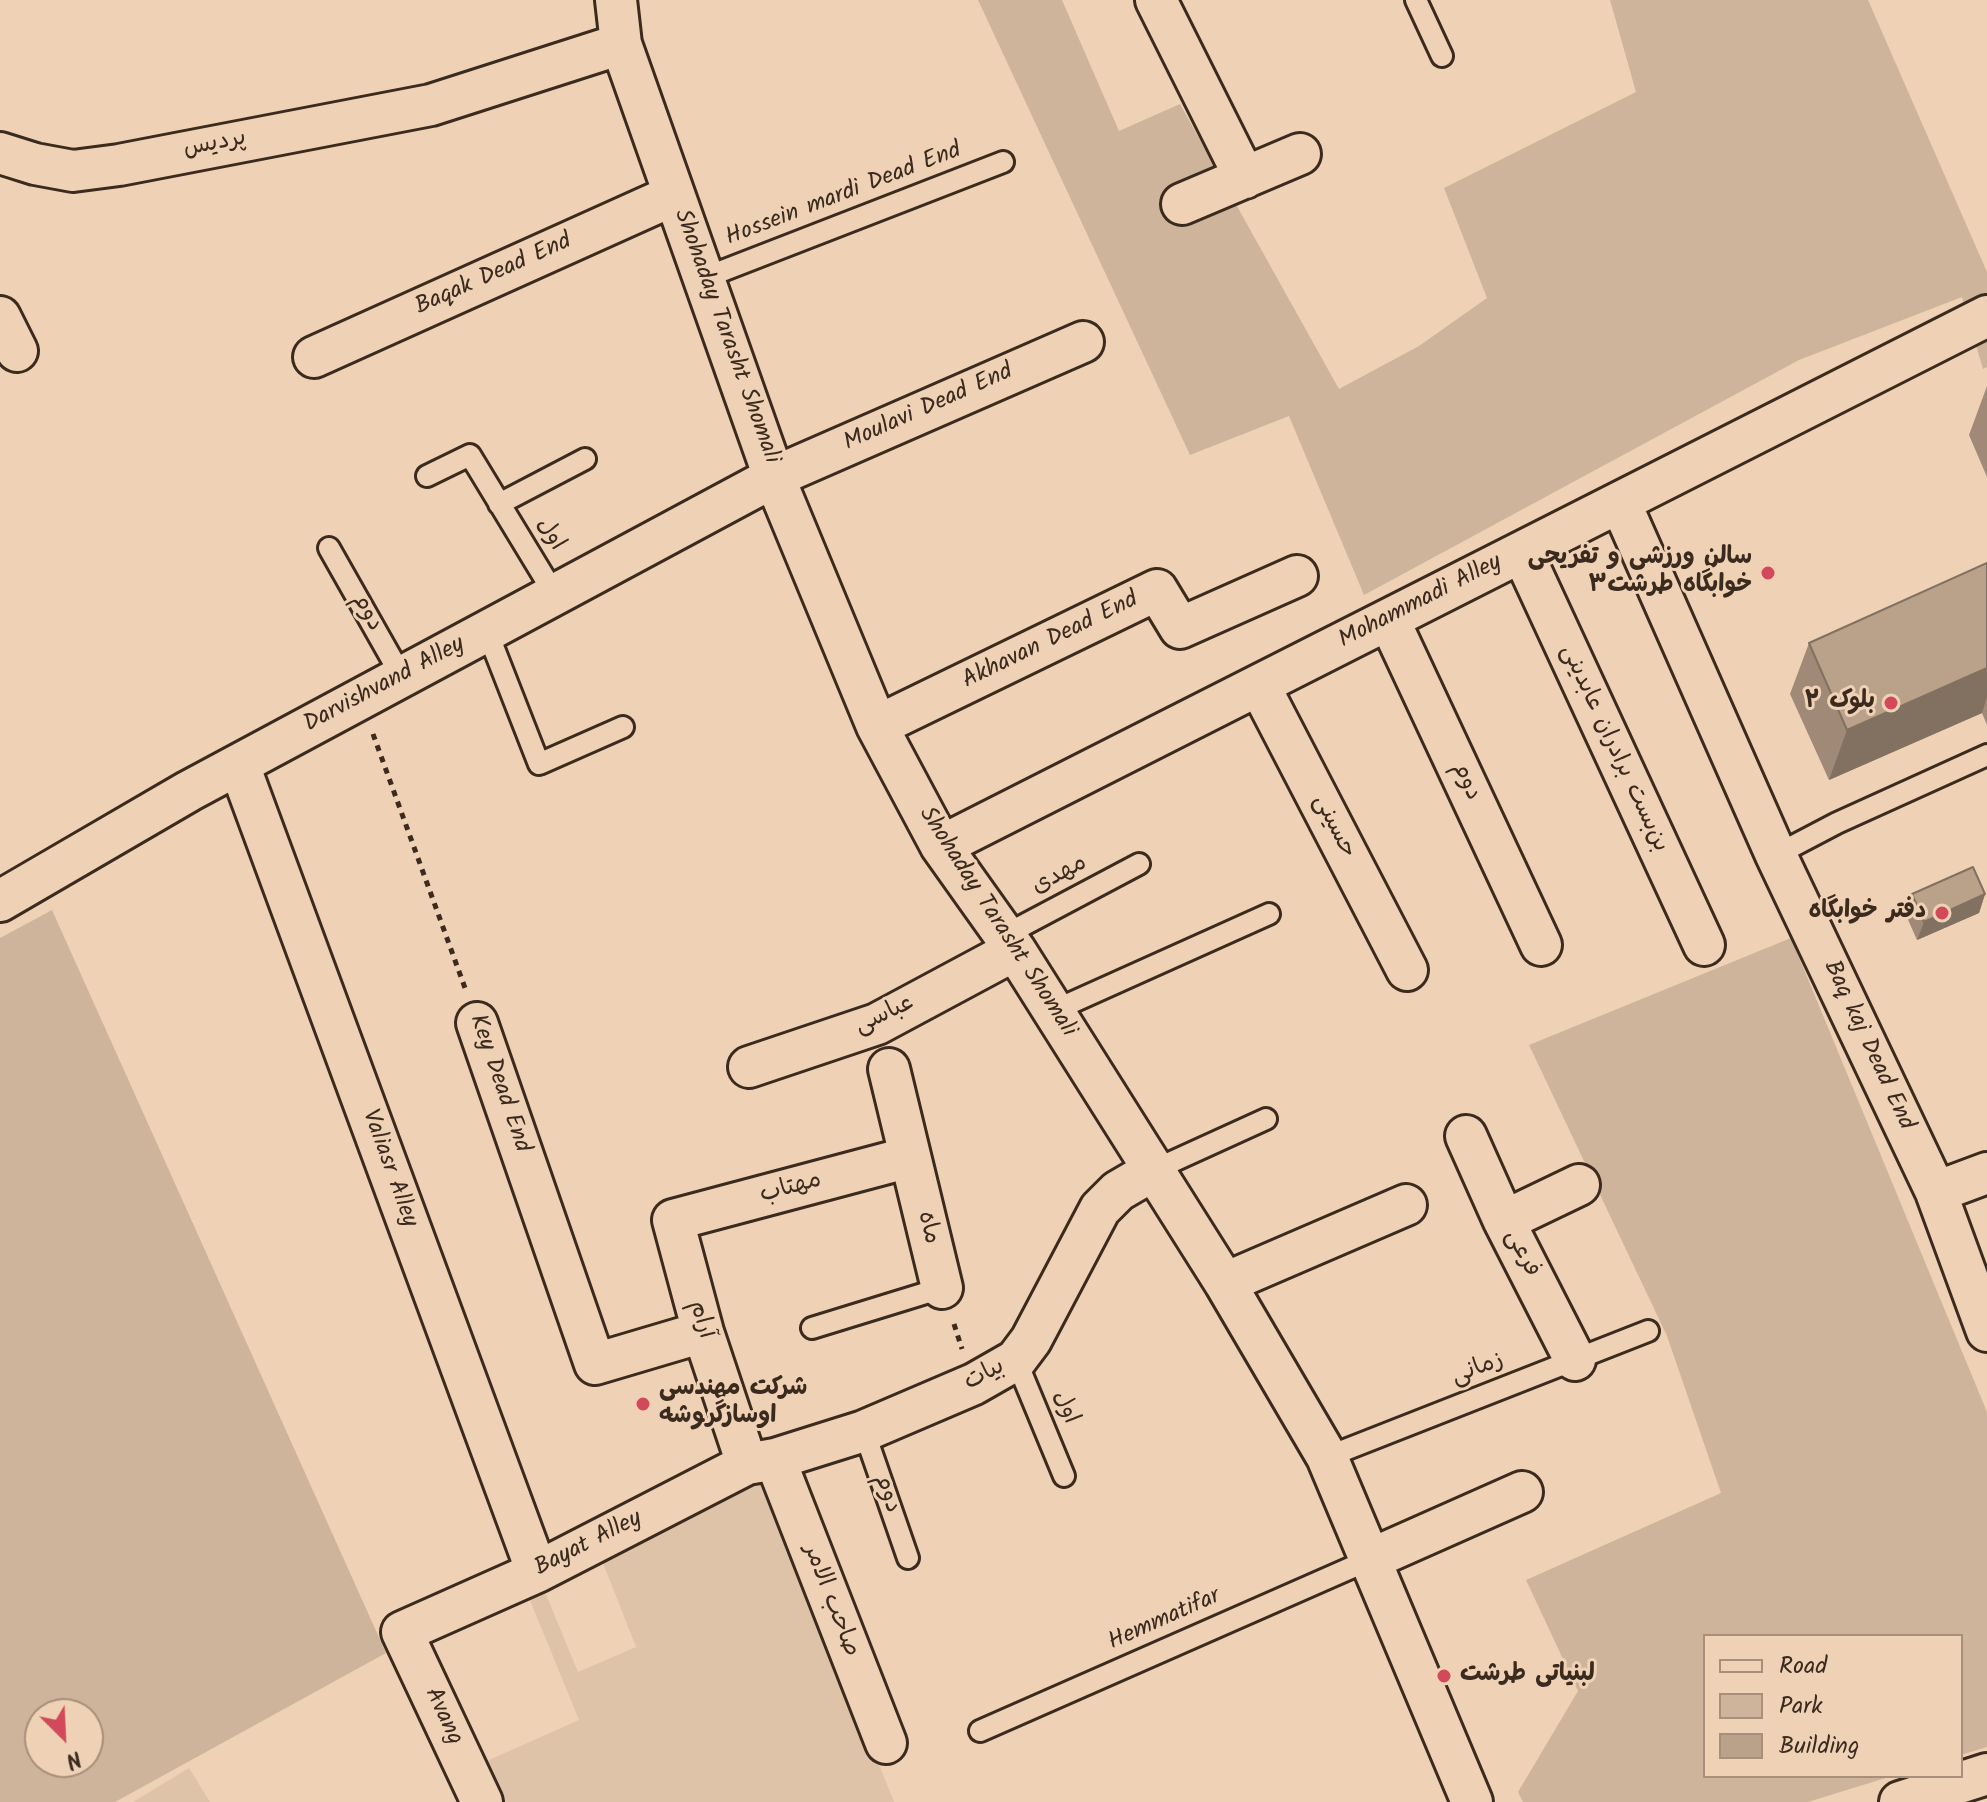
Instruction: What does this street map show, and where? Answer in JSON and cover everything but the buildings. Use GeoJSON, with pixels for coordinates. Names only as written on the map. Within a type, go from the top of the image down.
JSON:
{"type":"FeatureCollection","features":[{"type":"Feature","properties":{"kind":"street","name":"Shohaday Tarasht Shomali"},"geometry":{"type":"LineString","coordinates":[[616,0],[621,44],[774,477],[877,726],[941,846],[1010,942],[1225,1283],[1327,1457],[1472,1802]]}},
{"type":"Feature","properties":{"kind":"street"},"geometry":{"type":"LineString","coordinates":[[1156,0],[1245,178]]}},
{"type":"Feature","properties":{"kind":"street","name":"پردیس"},"geometry":{"type":"LineString","coordinates":[[0,153],[73,171],[119,165],[431,105],[621,44]]}},
{"type":"Feature","properties":{"kind":"street"},"geometry":{"type":"LineString","coordinates":[[1182,204],[1300,154]]}},
{"type":"Feature","properties":{"kind":"street","name":"Baqak Dead End"},"geometry":{"type":"LineString","coordinates":[[314,357],[674,195]]}},
{"type":"Feature","properties":{"kind":"street","name":"Mohammadi Alley"},"geometry":{"type":"LineString","coordinates":[[941,846],[1987,316]]}},
{"type":"Feature","properties":{"kind":"street","name":"Moulavi Dead End"},"geometry":{"type":"LineString","coordinates":[[774,477],[1083,342]]}},
{"type":"Feature","properties":{"kind":"street","name":"Darvishvand Alley"},"geometry":{"type":"LineString","coordinates":[[0,901],[239,765],[774,477]]}},
{"type":"Feature","properties":{"kind":"street","name":"Baq kaj Dead End"},"geometry":{"type":"LineString","coordinates":[[1620,502],[1776,855],[1936,1192],[1987,1331]]}},
{"type":"Feature","properties":{"kind":"street","name":"بن‌بست برادران عابدینی"},"geometry":{"type":"LineString","coordinates":[[1522,552],[1704,945]]}},
{"type":"Feature","properties":{"kind":"street","name":"Akhavan Dead End"},"geometry":{"type":"LineString","coordinates":[[877,726],[1157,590],[1180,628],[1297,576]]}},
{"type":"Feature","properties":{"kind":"street","name":"دوم"},"geometry":{"type":"LineString","coordinates":[[1389,620],[1541,945]]}},
{"type":"Feature","properties":{"kind":"street","name":"حسینی"},"geometry":{"type":"LineString","coordinates":[[1259,685],[1407,970]]}},
{"type":"Feature","properties":{"kind":"street","name":"Valiasr Alley"},"geometry":{"type":"LineString","coordinates":[[239,765],[537,1572]]}},
{"type":"Feature","properties":{"kind":"street","name":"عباسی"},"geometry":{"type":"LineString","coordinates":[[749,1067],[877,1024],[1010,942]]}},
{"type":"Feature","properties":{"kind":"street","name":"Key Dead End"},"geometry":{"type":"LineString","coordinates":[[477,1023],[595,1364],[703,1332]]}},
{"type":"Feature","properties":{"kind":"street","name":"ماه"},"geometry":{"type":"LineString","coordinates":[[889,1069],[942,1288]]}},
{"type":"Feature","properties":{"kind":"street"},"geometry":{"type":"LineString","coordinates":[[1466,1136],[1504,1221]]}},
{"type":"Feature","properties":{"kind":"street","name":"مهتاب"},"geometry":{"type":"LineString","coordinates":[[673,1220],[910,1157]]}},
{"type":"Feature","properties":{"kind":"street","name":"بیات"},"geometry":{"type":"LineString","coordinates":[[761,1461],[864,1431],[974,1384],[1016,1360],[1031,1340],[1100,1209],[1118,1191],[1154,1170]]}},
{"type":"Feature","properties":{"kind":"street"},"geometry":{"type":"LineString","coordinates":[[1936,1192],[1987,1173]]}},
{"type":"Feature","properties":{"kind":"street","name":"فرعی"},"geometry":{"type":"LineString","coordinates":[[1575,1360],[1504,1221],[1579,1185]]}},
{"type":"Feature","properties":{"kind":"street"},"geometry":{"type":"LineString","coordinates":[[1225,1283],[1406,1205]]}},
{"type":"Feature","properties":{"kind":"street","name":"آرام"},"geometry":{"type":"LineString","coordinates":[[673,1220],[703,1332],[761,1461]]}},
{"type":"Feature","properties":{"kind":"street","name":"Bayat Alley"},"geometry":{"type":"LineString","coordinates":[[402,1632],[537,1572],[761,1461]]}},
{"type":"Feature","properties":{"kind":"street","name":"صاحب الامر"},"geometry":{"type":"LineString","coordinates":[[761,1461],[886,1743]]}},
{"type":"Feature","properties":{"kind":"street"},"geometry":{"type":"LineString","coordinates":[[1371,1559],[1522,1492]]}},
{"type":"Feature","properties":{"kind":"street","name":"Avang"},"geometry":{"type":"LineString","coordinates":[[402,1632],[482,1802]]}},
{"type":"Feature","properties":{"kind":"street"},"geometry":{"type":"LineString","coordinates":[[1900,1802],[1987,1774]]}},
{"type":"Feature","properties":{"kind":"lane"},"geometry":{"type":"LineString","coordinates":[[1416,0],[1442,56]]}},
{"type":"Feature","properties":{"kind":"lane","name":"Hossein mardi Dead End"},"geometry":{"type":"LineString","coordinates":[[704,278],[1003,162]]}},
{"type":"Feature","properties":{"kind":"lane","name":"اول"},"geometry":{"type":"LineString","coordinates":[[427,476],[470,455],[555,595]]}},
{"type":"Feature","properties":{"kind":"lane","name":"اول"},"geometry":{"type":"LineString","coordinates":[[499,504],[585,459]]}},
{"type":"Feature","properties":{"kind":"lane","name":"دوم"},"geometry":{"type":"LineString","coordinates":[[329,548],[402,677]]}},
{"type":"Feature","properties":{"kind":"lane"},"geometry":{"type":"LineString","coordinates":[[487,631],[539,764],[623,727]]}},
{"type":"Feature","properties":{"kind":"lane"},"geometry":{"type":"LineString","coordinates":[[1776,855],[1837,823],[1985,760]]}},
{"type":"Feature","properties":{"kind":"lane","name":"مهدی"},"geometry":{"type":"LineString","coordinates":[[1010,942],[1139,864]]}},
{"type":"Feature","properties":{"kind":"lane"},"geometry":{"type":"LineString","coordinates":[[1053,1011],[1269,914]]}},
{"type":"Feature","properties":{"kind":"lane"},"geometry":{"type":"LineString","coordinates":[[1154,1170],[1266,1119]]}},
{"type":"Feature","properties":{"kind":"lane"},"geometry":{"type":"LineString","coordinates":[[812,1328],[942,1288]]}},
{"type":"Feature","properties":{"kind":"lane","name":"زمانی"},"geometry":{"type":"LineString","coordinates":[[1327,1457],[1648,1331]]}},
{"type":"Feature","properties":{"kind":"lane","name":"اول"},"geometry":{"type":"LineString","coordinates":[[1016,1360],[1064,1476]]}},
{"type":"Feature","properties":{"kind":"lane","name":"دوم"},"geometry":{"type":"LineString","coordinates":[[864,1431],[908,1558]]}},
{"type":"Feature","properties":{"kind":"lane","name":"Hemmatifar"},"geometry":{"type":"LineString","coordinates":[[980,1731],[1371,1559]]}},
{"type":"Feature","properties":{"kind":"path","name":"Key Dead End"},"geometry":{"type":"LineString","coordinates":[[361,699],[477,1023]]}},
{"type":"Feature","properties":{"kind":"path"},"geometry":{"type":"LineString","coordinates":[[942,1288],[974,1384]]}},
{"type":"Feature","properties":{"kind":"shaded area"},"geometry":{"type":"Polygon","coordinates":[[[762,1468],[894,1802],[488,1802],[471,1768],[579,1720],[525,1588],[540,1580],[578,1672],[636,1647],[597,1548],[762,1468]]]}},
{"type":"Feature","properties":{"kind":"shaded area"},"geometry":{"type":"Polygon","coordinates":[[[189,1768],[210,1802],[133,1802],[189,1768]]]}},
{"type":"Feature","properties":{"kind":"green space"},"geometry":{"type":"Polygon","coordinates":[[[978,0],[1062,0],[1119,131],[1180,104],[1339,389],[1419,346],[1487,298],[1444,188],[1636,92],[1610,0],[1868,0],[1987,272],[1987,367],[1983,369],[1962,297],[1799,360],[1364,595],[1289,416],[1190,455],[978,0]]]}},
{"type":"Feature","properties":{"kind":"green space"},"geometry":{"type":"Polygon","coordinates":[[[52,910],[386,1653],[115,1802],[0,1802],[0,938],[52,910]]]}},
{"type":"Feature","properties":{"kind":"green space"},"geometry":{"type":"Polygon","coordinates":[[[1791,938],[1987,1412],[1987,1747],[1963,1754],[1963,1634],[1703,1634],[1703,1778],[1886,1778],[1808,1802],[1523,1802],[1518,1792],[1578,1691],[1526,1580],[1721,1493],[1667,1336],[1529,1045],[1791,938]]]}},
{"type":"Feature","properties":{"kind":"place","name":"سالن ورزشی و تفریحی خوابگاه طرشت۳"},"geometry":{"type":"Point","coordinates":[1768,573]}},
{"type":"Feature","properties":{"kind":"place","name":"بلوک ۲"},"geometry":{"type":"Point","coordinates":[1891,703]}},
{"type":"Feature","properties":{"kind":"place","name":"دفتر خوابگاه"},"geometry":{"type":"Point","coordinates":[1942,913]}},
{"type":"Feature","properties":{"kind":"place","name":"شرکت مهندسی ا‌وسازگروشه"},"geometry":{"type":"Point","coordinates":[643,1404]}},
{"type":"Feature","properties":{"kind":"place","name":"لبنیاتی طرشت"},"geometry":{"type":"Point","coordinates":[1444,1676]}}]}
